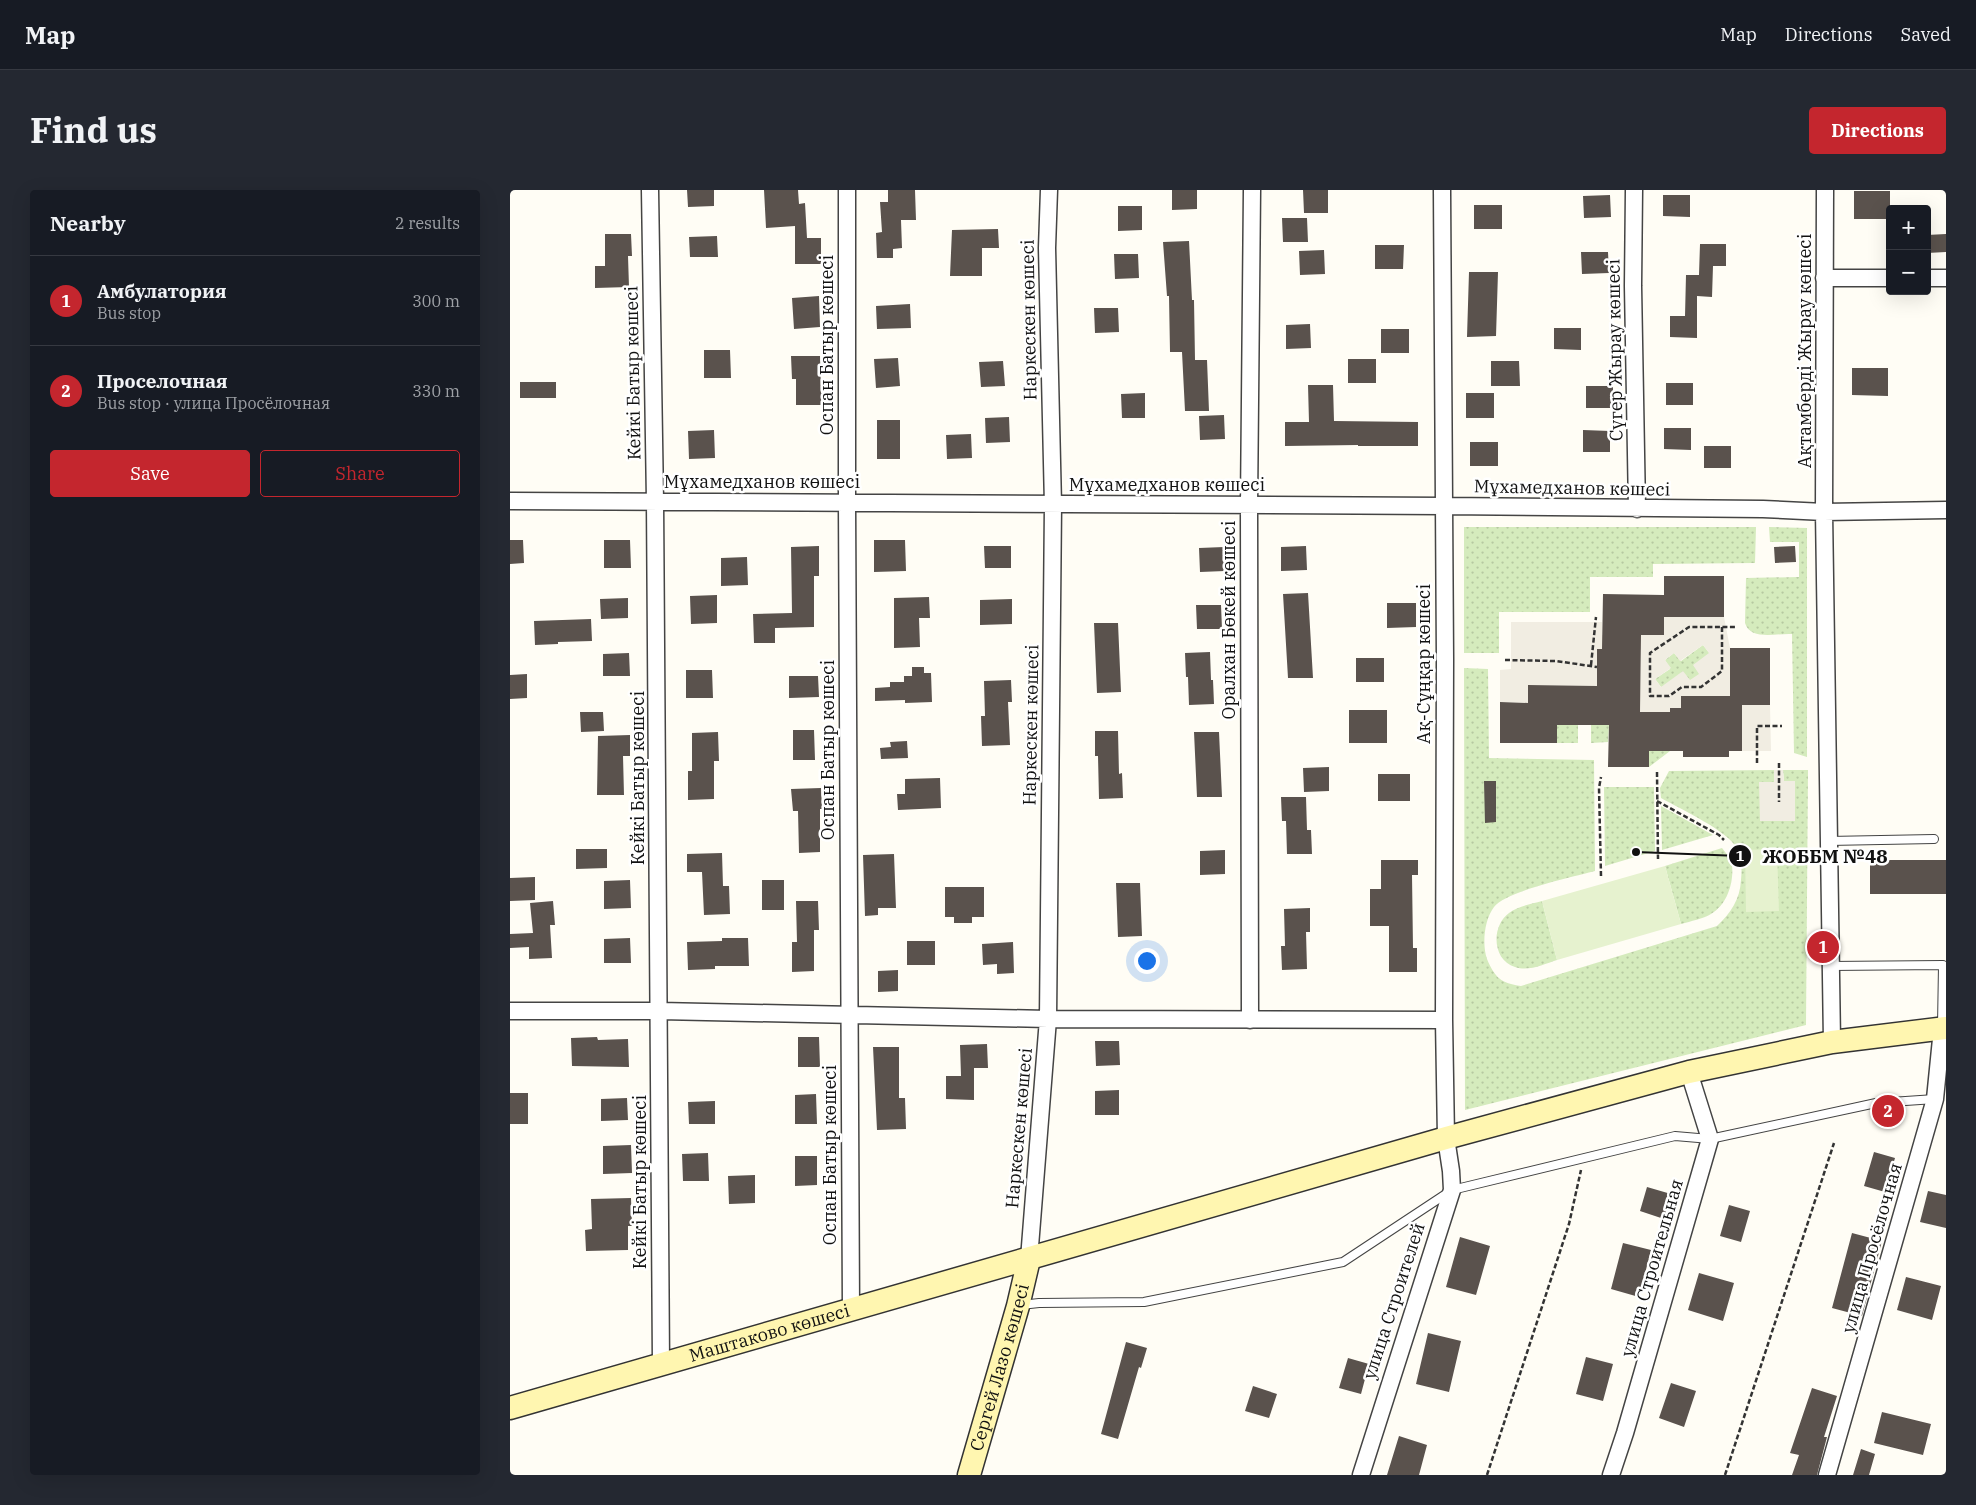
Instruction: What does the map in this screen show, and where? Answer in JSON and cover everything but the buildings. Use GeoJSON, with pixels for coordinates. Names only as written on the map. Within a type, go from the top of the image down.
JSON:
{"type":"FeatureCollection","features":[{"type":"Feature","properties":{"kind":"main road","name":"Маштаково көшесі"},"geometry":{"type":"LineString","coordinates":[[510,1408],[1446,1138],[1689,1072],[1832,1042],[1944,1029]]}},
{"type":"Feature","properties":{"kind":"main road","name":"Сергей Лазо көшесі"},"geometry":{"type":"LineString","coordinates":[[969,1475],[1018,1306],[1029,1259]]}},
{"type":"Feature","properties":{"kind":"street","name":"Кейкі Батыр көшесі"},"geometry":{"type":"LineString","coordinates":[[650,190],[660,1011],[660,1365]]}},
{"type":"Feature","properties":{"kind":"street","name":"Оспан Батыр көшесі"},"geometry":{"type":"LineString","coordinates":[[847,190],[851,1310]]}},
{"type":"Feature","properties":{"kind":"street","name":"Наркескен көшесі"},"geometry":{"type":"LineString","coordinates":[[1029,1259],[1048,1019],[1053,505],[1047,248],[1049,190]]}},
{"type":"Feature","properties":{"kind":"street","name":"Оралхан Бөкей көшесі"},"geometry":{"type":"LineString","coordinates":[[1250,1020],[1249,505],[1252,190]]}},
{"type":"Feature","properties":{"kind":"street","name":"Ақ-Сұңқар көшесі"},"geometry":{"type":"LineString","coordinates":[[1442,190],[1444,1020],[1446,1138]]}},
{"type":"Feature","properties":{"kind":"street","name":"Сүгер Жырау көшесі"},"geometry":{"type":"LineString","coordinates":[[1634,190],[1633,286],[1637,509]]}},
{"type":"Feature","properties":{"kind":"street","name":"Ақтамберді Жырау көшесі"},"geometry":{"type":"LineString","coordinates":[[1825,190],[1824,512],[1832,1042]]}},
{"type":"Feature","properties":{"kind":"street"},"geometry":{"type":"LineString","coordinates":[[1824,278],[1886,278]]}},
{"type":"Feature","properties":{"kind":"street"},"geometry":{"type":"LineString","coordinates":[[1931,278],[1946,278]]}},
{"type":"Feature","properties":{"kind":"street","name":"Мұхамедханов көшесі"},"geometry":{"type":"LineString","coordinates":[[510,501],[1444,506],[1824,512],[1946,510]]}},
{"type":"Feature","properties":{"kind":"street"},"geometry":{"type":"LineString","coordinates":[[510,1011],[660,1011],[1048,1019],[1444,1020]]}},
{"type":"Feature","properties":{"kind":"street","name":"улица Просёлочная"},"geometry":{"type":"LineString","coordinates":[[1827,1475],[1935,1099],[1944,1029]]}},
{"type":"Feature","properties":{"kind":"street"},"geometry":{"type":"LineString","coordinates":[[1689,1072],[1710,1139]]}},
{"type":"Feature","properties":{"kind":"street","name":"улица Строителей"},"geometry":{"type":"LineString","coordinates":[[1361,1475],[1452,1190],[1446,1138]]}},
{"type":"Feature","properties":{"kind":"street","name":"улица Строительная"},"geometry":{"type":"LineString","coordinates":[[1611,1475],[1625,1433],[1710,1139]]}},
{"type":"Feature","properties":{"kind":"lane"},"geometry":{"type":"LineString","coordinates":[[1828,841],[1934,839]]}},
{"type":"Feature","properties":{"kind":"lane"},"geometry":{"type":"LineString","coordinates":[[1830,966],[1943,965],[1944,1029]]}},
{"type":"Feature","properties":{"kind":"lane"},"geometry":{"type":"LineString","coordinates":[[1018,1306],[1039,1303],[1144,1302],[1342,1262],[1452,1190],[1675,1136],[1710,1139],[1876,1103],[1935,1099]]}},
{"type":"Feature","properties":{"kind":"path"},"geometry":{"type":"LineString","coordinates":[[1590,666],[1596,617]]}},
{"type":"Feature","properties":{"kind":"path"},"geometry":{"type":"LineString","coordinates":[[1722,627],[1722,671],[1701,687],[1682,688],[1669,696],[1650,696],[1650,653],[1689,628],[1722,627],[1735,627]]}},
{"type":"Feature","properties":{"kind":"path"},"geometry":{"type":"LineString","coordinates":[[1504,660],[1556,661],[1597,666]]}},
{"type":"Feature","properties":{"kind":"path"},"geometry":{"type":"LineString","coordinates":[[1757,763],[1757,726],[1782,726]]}},
{"type":"Feature","properties":{"kind":"path"},"geometry":{"type":"LineString","coordinates":[[1779,763],[1779,802]]}},
{"type":"Feature","properties":{"kind":"path"},"geometry":{"type":"LineString","coordinates":[[1657,772],[1658,859]]}},
{"type":"Feature","properties":{"kind":"path"},"geometry":{"type":"LineString","coordinates":[[1600,876],[1600,788],[1602,777]]}},
{"type":"Feature","properties":{"kind":"path"},"geometry":{"type":"LineString","coordinates":[[1658,800],[1719,835],[1724,840]]}},
{"type":"Feature","properties":{"kind":"path"},"geometry":{"type":"LineString","coordinates":[[1725,1475],[1834,1143]]}},
{"type":"Feature","properties":{"kind":"path"},"geometry":{"type":"LineString","coordinates":[[1487,1475],[1568,1224],[1586,1157]]}},
{"type":"Feature","properties":{"kind":"green space"},"geometry":{"type":"Polygon","coordinates":[[[1464,527],[1756,527],[1755,563],[1653,564],[1653,577],[1590,577],[1590,612],[1499,612],[1499,653],[1464,653],[1464,527]]]}},
{"type":"Feature","properties":{"kind":"green space"},"geometry":{"type":"Polygon","coordinates":[[[1769,527],[1807,528],[1807,757],[1794,753],[1792,634],[1758,634],[1748,629],[1745,623],[1746,578],[1799,577],[1799,542],[1770,542],[1769,527]]]}},
{"type":"Feature","properties":{"kind":"green space"},"geometry":{"type":"Polygon","coordinates":[[[1703,645],[1710,654],[1694,665],[1700,674],[1690,681],[1661,687],[1655,679],[1670,669],[1665,660],[1674,653],[1681,661],[1703,645]]]}},
{"type":"Feature","properties":{"kind":"green space"},"geometry":{"type":"Polygon","coordinates":[[[1464,668],[1488,669],[1489,758],[1594,760],[1595,871],[1525,890],[1501,901],[1494,907],[1486,925],[1485,953],[1496,975],[1508,983],[1521,986],[1717,926],[1727,916],[1739,893],[1742,872],[1740,857],[1732,842],[1724,835],[1661,798],[1660,788],[1669,771],[1774,770],[1774,782],[1760,782],[1760,821],[1794,781],[1784,781],[1783,770],[1808,770],[1806,1025],[1465,1110],[1464,668]]]}},
{"type":"Feature","properties":{"kind":"green space"},"geometry":{"type":"Polygon","coordinates":[[[1557,725],[1578,725],[1578,743],[1557,743],[1557,725]]]}},
{"type":"Feature","properties":{"kind":"green space"},"geometry":{"type":"Polygon","coordinates":[[[1591,725],[1609,725],[1608,742],[1591,743],[1591,725]]]}},
{"type":"Feature","properties":{"kind":"green space"},"geometry":{"type":"Polygon","coordinates":[[[1649,726],[1670,751],[1649,767],[1649,726]]]}},
{"type":"Feature","properties":{"kind":"green space"},"geometry":{"type":"Polygon","coordinates":[[[1604,787],[1654,787],[1655,851],[1605,866],[1604,787]]]}},
{"type":"Feature","properties":{"kind":"green space"},"geometry":{"type":"Polygon","coordinates":[[[1661,806],[1713,835],[1662,850],[1661,806]]]}},
{"type":"Feature","properties":{"kind":"green space"},"geometry":{"type":"Polygon","coordinates":[[[1722,848],[1732,865],[1732,879],[1725,899],[1717,910],[1711,914],[1701,919],[1681,924],[1665,866],[1722,848]]]}},
{"type":"Feature","properties":{"kind":"green space"},"geometry":{"type":"Polygon","coordinates":[[[1777,849],[1779,911],[1746,912],[1745,850],[1777,849]]]}},
{"type":"Feature","properties":{"kind":"green space"},"geometry":{"type":"Polygon","coordinates":[[[1665,866],[1681,924],[1557,960],[1542,901],[1665,866]]]}},
{"type":"Feature","properties":{"kind":"green space"},"geometry":{"type":"Polygon","coordinates":[[[1542,901],[1557,960],[1526,969],[1515,967],[1507,963],[1498,950],[1497,934],[1499,926],[1509,913],[1542,901]]]}},
{"type":"Feature","properties":{"kind":"shaded area"},"geometry":{"type":"Polygon","coordinates":[[[1664,617],[1724,617],[1730,648],[1730,696],[1681,696],[1681,708],[1671,708],[1670,712],[1624,712],[1640,697],[1641,650],[1625,635],[1664,635],[1664,617]],[[1703,645],[1680,661],[1674,653],[1665,660],[1671,668],[1655,679],[1661,687],[1683,671],[1690,680],[1699,674],[1693,665],[1709,653],[1703,645]]]}},
{"type":"Feature","properties":{"kind":"shaded area"},"geometry":{"type":"Polygon","coordinates":[[[1511,622],[1602,622],[1602,635],[1609,635],[1609,649],[1597,649],[1597,686],[1528,685],[1528,703],[1500,702],[1500,670],[1511,669],[1511,622]]]}},
{"type":"Feature","properties":{"kind":"shaded area"},"geometry":{"type":"Polygon","coordinates":[[[1742,705],[1770,705],[1771,751],[1742,751],[1742,705]]]}},
{"type":"Feature","properties":{"kind":"shaded area"},"geometry":{"type":"Polygon","coordinates":[[[1774,770],[1783,770],[1784,781],[1795,781],[1795,821],[1760,821],[1759,782],[1774,782],[1774,770]]]}},
{"type":"Feature","properties":{"kind":"place","name":"ЖОББМ №48"},"geometry":{"type":"Point","coordinates":[1636,852]}},
{"type":"Feature","properties":{"kind":"place","name":"Амбулатория"},"geometry":{"type":"Point","coordinates":[1823,947]}},
{"type":"Feature","properties":{"kind":"place","name":"Проселочная"},"geometry":{"type":"Point","coordinates":[1888,1111]}}]}
